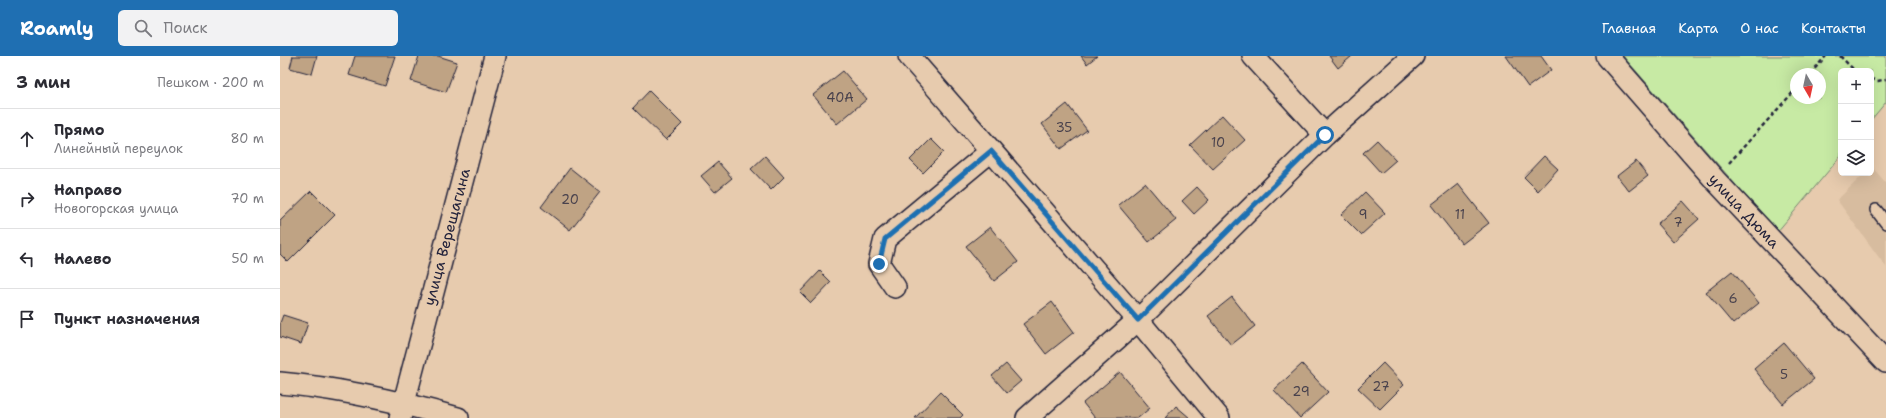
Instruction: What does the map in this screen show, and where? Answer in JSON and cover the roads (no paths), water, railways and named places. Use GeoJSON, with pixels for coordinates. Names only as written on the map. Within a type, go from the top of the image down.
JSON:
{"type":"FeatureCollection","features":[{"type":"Feature","properties":{"kind":"street","name":"улица Верещагина"},"geometry":{"type":"LineString","coordinates":[[402,410],[494,56]]}},
{"type":"Feature","properties":{"kind":"street"},"geometry":{"type":"LineString","coordinates":[[909,56],[1138,320],[1219,418]]}},
{"type":"Feature","properties":{"kind":"street"},"geometry":{"type":"LineString","coordinates":[[1253,56],[1325,135]]}},
{"type":"Feature","properties":{"kind":"street"},"geometry":{"type":"LineString","coordinates":[[1028,418],[1138,320],[1325,135],[1413,56]]}},
{"type":"Feature","properties":{"kind":"street","name":"улица Дюма"},"geometry":{"type":"LineString","coordinates":[[1607,56],[1715,180],[1886,362]]}},
{"type":"Feature","properties":{"kind":"street"},"geometry":{"type":"LineString","coordinates":[[895,287],[879,264],[885,239],[991,151]]}},
{"type":"Feature","properties":{"kind":"street"},"geometry":{"type":"LineString","coordinates":[[280,383],[300,385],[402,410],[458,418]]}},
{"type":"Feature","properties":{"kind":"lane"},"geometry":{"type":"LineString","coordinates":[[1876,210],[1886,223]]}}]}
